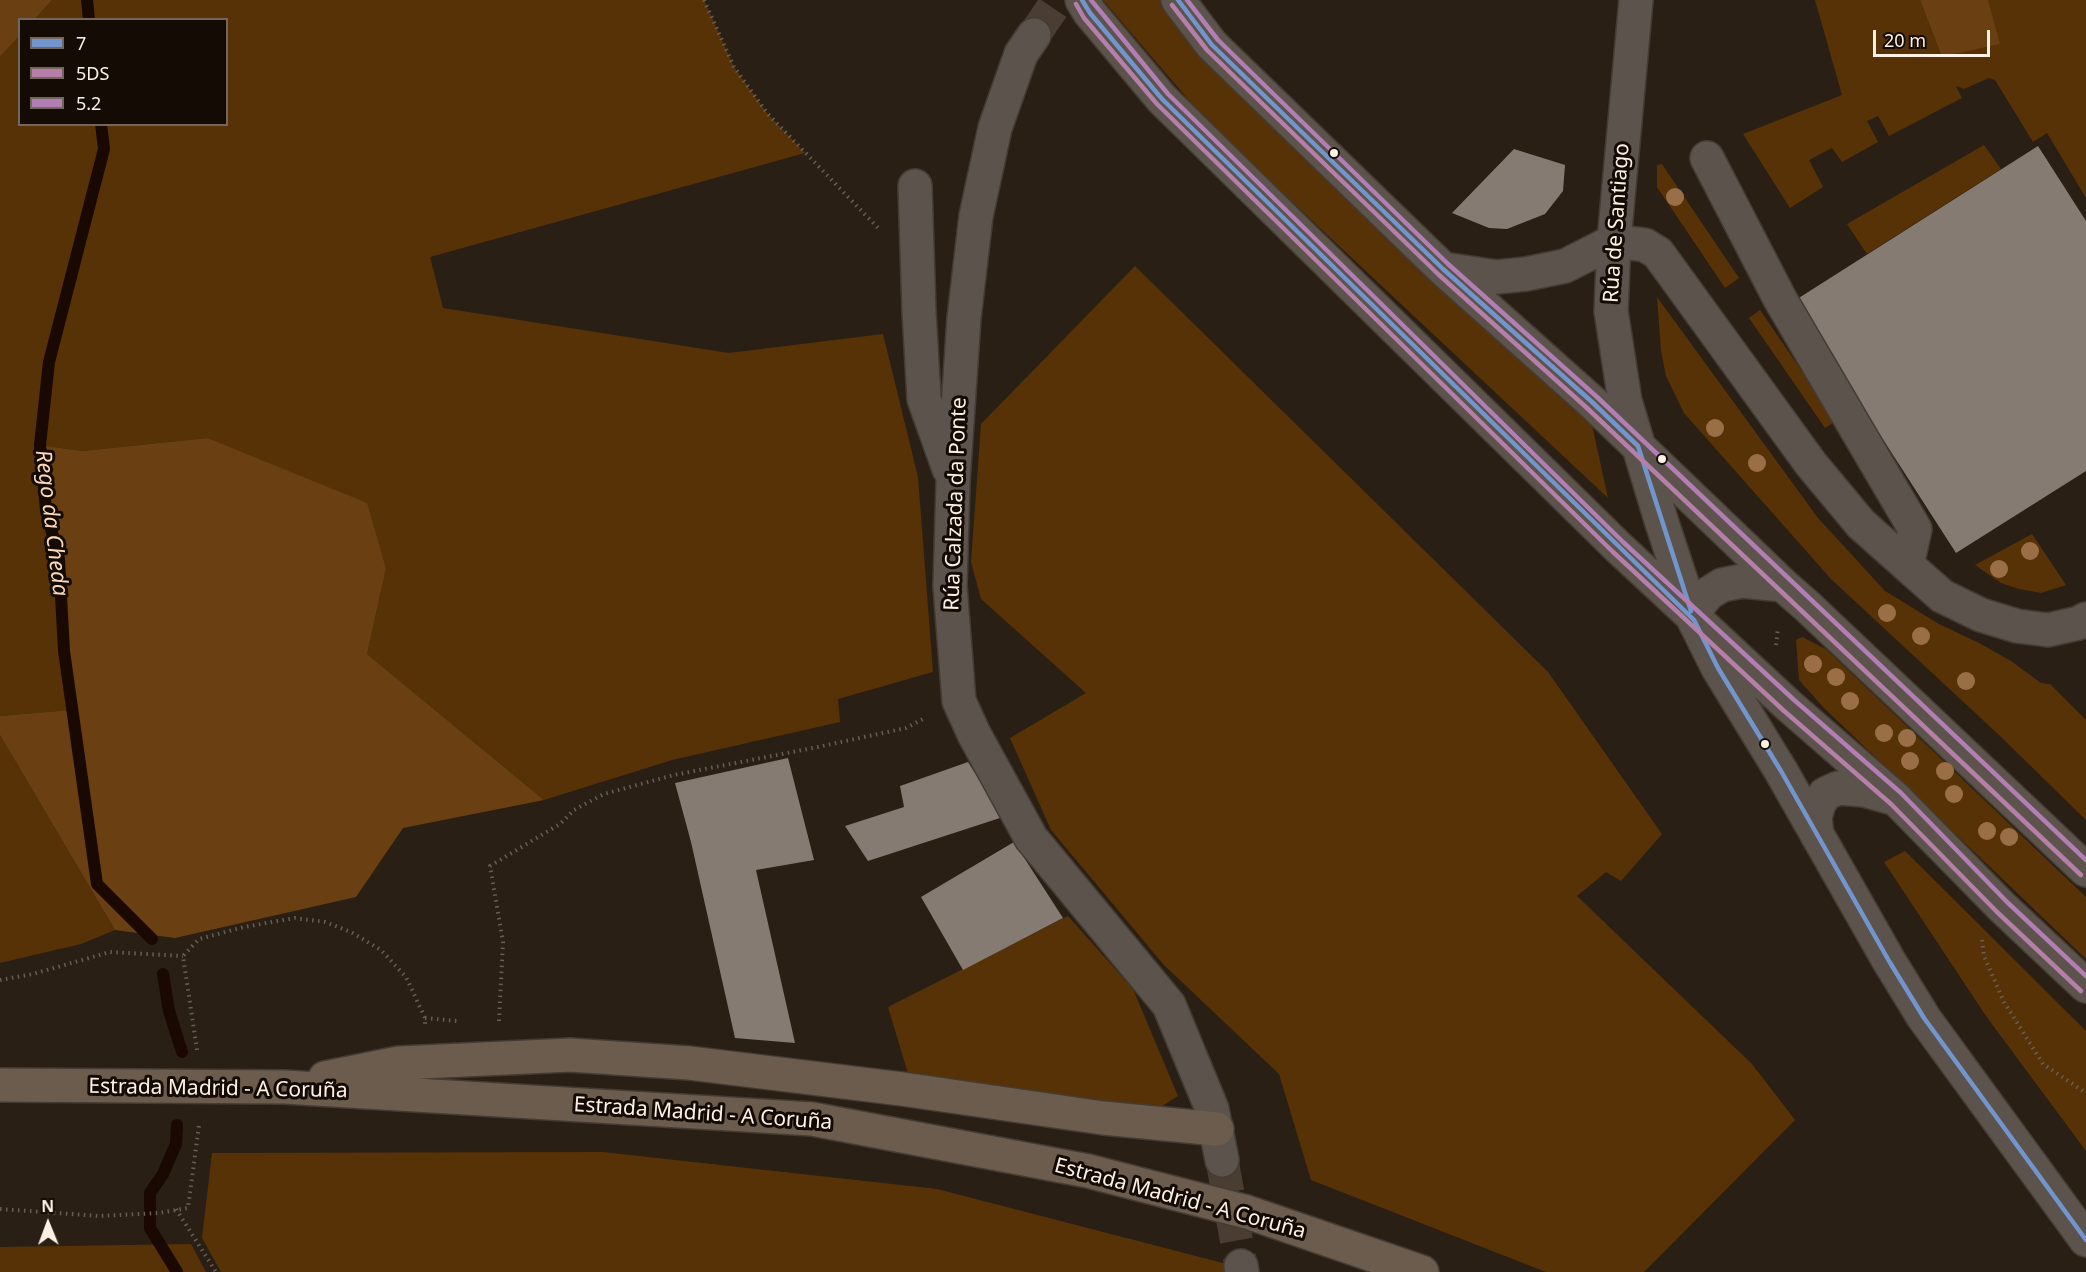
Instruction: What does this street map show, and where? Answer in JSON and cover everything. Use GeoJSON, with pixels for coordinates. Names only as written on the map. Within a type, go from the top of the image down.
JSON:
{"type":"FeatureCollection","features":[{"type":"Feature","properties":{"kind":"highway"},"geometry":{"type":"LineString","coordinates":[[284,1087],[399,1063],[570,1055],[689,1063],[902,1089],[1103,1118],[1219,1144]]}},
{"type":"Feature","properties":{"kind":"highway","name":"Estrada Madrid - A Coruña"},"geometry":{"type":"LineString","coordinates":[[0,1085],[284,1087],[812,1119],[1088,1171],[1247,1212],[1417,1271]]}},
{"type":"Feature","properties":{"kind":"street"},"geometry":{"type":"LineString","coordinates":[[1082,0],[1090,14],[1162,99],[1618,547],[1694,620],[1896,799],[2002,907],[2086,986]]}},
{"type":"Feature","properties":{"kind":"street"},"geometry":{"type":"LineString","coordinates":[[1178,0],[1212,45],[1443,269],[1592,402],[2086,870]]}},
{"type":"Feature","properties":{"kind":"street","name":"Rúa de Santiago"},"geometry":{"type":"LineString","coordinates":[[1636,0],[1614,241],[1611,295],[1614,343],[1625,401],[1694,620],[1718,668],[1781,771],[1924,1018],[2086,1240]]}},
{"type":"Feature","properties":{"kind":"street","name":"Rúa Calzada da Ponte"},"geometry":{"type":"LineString","coordinates":[[1034,35],[1021,54],[995,128],[976,216],[964,318],[953,482],[950,586],[959,701],[974,734],[1031,837],[1169,1005],[1212,1108],[1219,1144]]}},
{"type":"Feature","properties":{"kind":"street"},"geometry":{"type":"LineString","coordinates":[[1707,158],[1780,299],[1916,529],[1907,565]]}},
{"type":"Feature","properties":{"kind":"street"},"geometry":{"type":"LineString","coordinates":[[915,186],[924,399],[953,482]]}},
{"type":"Feature","properties":{"kind":"street"},"geometry":{"type":"LineString","coordinates":[[1443,269],[1497,277],[1526,274],[1565,266],[1614,241],[1645,245],[1658,253],[1811,465],[1861,524],[1942,596],[1980,615],[2018,626],[2048,630],[2079,623],[2086,619]]}},
{"type":"Feature","properties":{"kind":"street"},"geometry":{"type":"LineString","coordinates":[[1694,620],[1700,603],[1709,592],[1722,585],[1742,581],[1783,585]]}},
{"type":"Feature","properties":{"kind":"street"},"geometry":{"type":"LineString","coordinates":[[1817,835],[1815,817],[1819,804],[1825,794],[1838,788],[1864,790],[1896,799]]}},
{"type":"Feature","properties":{"kind":"path"},"geometry":{"type":"LineString","coordinates":[[704,0],[734,67],[767,114],[917,268]]}},
{"type":"Feature","properties":{"kind":"path"},"geometry":{"type":"LineString","coordinates":[[492,1057],[501,1013],[503,942],[490,866],[560,824],[574,810],[604,794],[674,775],[906,728],[959,701]]}},
{"type":"Feature","properties":{"kind":"path"},"geometry":{"type":"LineString","coordinates":[[183,957],[199,939],[244,927],[295,918],[325,922],[351,932],[381,950],[406,977],[425,1018],[422,1061]]}},
{"type":"Feature","properties":{"kind":"path"},"geometry":{"type":"LineString","coordinates":[[1982,939],[1984,956],[2004,1002],[2043,1064],[2086,1093]]}},
{"type":"Feature","properties":{"kind":"path"},"geometry":{"type":"LineString","coordinates":[[0,980],[33,974],[110,952],[183,957]]}},
{"type":"Feature","properties":{"kind":"path"},"geometry":{"type":"LineString","coordinates":[[183,957],[197,1051]]}},
{"type":"Feature","properties":{"kind":"path"},"geometry":{"type":"LineString","coordinates":[[425,1018],[465,1021]]}},
{"type":"Feature","properties":{"kind":"path"},"geometry":{"type":"LineString","coordinates":[[0,1209],[99,1216],[159,1213],[188,1208],[199,1125]]}},
{"type":"Feature","properties":{"kind":"path"},"geometry":{"type":"LineString","coordinates":[[176,1209],[216,1272]]}},
{"type":"Feature","properties":{"kind":"shaded area"},"geometry":{"type":"Polygon","coordinates":[[[0,0],[52,0],[36,18],[18,18],[18,37],[0,57],[0,0]]]}},
{"type":"Feature","properties":{"kind":"shaded area"},"geometry":{"type":"Polygon","coordinates":[[[52,0],[704,0],[734,67],[767,113],[805,153],[430,257],[443,308],[729,353],[883,334],[918,477],[933,672],[838,699],[840,722],[672,760],[544,800],[367,654],[386,569],[207,438],[82,451],[41,445],[46,510],[59,559],[64,651],[72,710],[0,716],[0,57],[18,37],[18,126],[228,126],[228,18],[36,18],[52,0]]]}},
{"type":"Feature","properties":{"kind":"shaded area"},"geometry":{"type":"Polygon","coordinates":[[[1103,0],[1161,0],[1201,50],[1377,224],[1592,425],[1608,498],[1210,125],[1103,0]]]}},
{"type":"Feature","properties":{"kind":"shaded area"},"geometry":{"type":"Polygon","coordinates":[[[1815,0],[1920,0],[1942,57],[1999,44],[1988,0],[2086,0],[2086,198],[2047,133],[2033,142],[1995,80],[1989,78],[1964,89],[1956,86],[1962,98],[1889,136],[1878,116],[1867,121],[1878,142],[1842,162],[1832,148],[1809,160],[1823,187],[1790,208],[1743,134],[1842,95],[1815,0]]]}},
{"type":"Feature","properties":{"kind":"shaded area"},"geometry":{"type":"Polygon","coordinates":[[[1920,0],[1988,0],[2000,44],[1942,57],[1920,0]]]}},
{"type":"Feature","properties":{"kind":"shaded area"},"geometry":{"type":"Polygon","coordinates":[[[1984,145],[2001,169],[1867,254],[1847,224],[1984,145]]]}},
{"type":"Feature","properties":{"kind":"shaded area"},"geometry":{"type":"Polygon","coordinates":[[[1662,164],[1739,278],[1725,288],[1657,187],[1657,165],[1662,164]]]}},
{"type":"Feature","properties":{"kind":"shaded area"},"geometry":{"type":"Polygon","coordinates":[[[1135,266],[1548,672],[1662,834],[1621,881],[1606,872],[1577,896],[1752,1064],[1795,1120],[1644,1272],[1546,1272],[1311,1180],[1279,1074],[1164,965],[1051,830],[1010,738],[1086,693],[981,599],[971,562],[981,424],[1135,266]]]}},
{"type":"Feature","properties":{"kind":"shaded area"},"geometry":{"type":"Polygon","coordinates":[[[1657,297],[1818,518],[1885,591],[1939,624],[2011,661],[2041,683],[2050,684],[2086,720],[2086,820],[1999,735],[1831,579],[1684,413],[1666,376],[1661,351],[1657,297]]]}},
{"type":"Feature","properties":{"kind":"shaded area"},"geometry":{"type":"Polygon","coordinates":[[[1760,310],[1836,421],[1825,428],[1749,318],[1760,310]]]}},
{"type":"Feature","properties":{"kind":"shaded area"},"geometry":{"type":"Polygon","coordinates":[[[207,438],[367,503],[386,569],[367,654],[544,800],[403,828],[356,897],[175,938],[115,930],[0,735],[0,716],[71,710],[64,651],[59,559],[46,510],[40,445],[82,451],[207,438]]]}},
{"type":"Feature","properties":{"kind":"shaded area"},"geometry":{"type":"Polygon","coordinates":[[[2032,534],[2066,585],[2041,593],[2019,589],[2001,583],[1975,565],[2032,534]]]}},
{"type":"Feature","properties":{"kind":"shaded area"},"geometry":{"type":"Polygon","coordinates":[[[1802,637],[1826,649],[2086,897],[2086,959],[1824,708],[1799,680],[1796,640],[1802,637]]]}},
{"type":"Feature","properties":{"kind":"shaded area"},"geometry":{"type":"Polygon","coordinates":[[[0,735],[115,930],[81,944],[0,963],[0,735]]]}},
{"type":"Feature","properties":{"kind":"shaded area"},"geometry":{"type":"Polygon","coordinates":[[[1905,851],[2086,1031],[2086,1151],[1986,1016],[1884,862],[1905,851]]]}},
{"type":"Feature","properties":{"kind":"shaded area"},"geometry":{"type":"Polygon","coordinates":[[[1068,916],[1133,989],[1178,1096],[1151,1113],[909,1077],[888,1007],[1068,916]]]}},
{"type":"Feature","properties":{"kind":"shaded area"},"geometry":{"type":"Polygon","coordinates":[[[603,1152],[937,1189],[1223,1263],[1226,1272],[221,1272],[202,1238],[212,1153],[603,1152]]]}},
{"type":"Feature","properties":{"kind":"shaded area"},"geometry":{"type":"Polygon","coordinates":[[[191,1244],[206,1272],[0,1272],[0,1247],[191,1244]]]}},
{"type":"Feature","properties":{"kind":"building"},"geometry":{"type":"Polygon","coordinates":[[[2038,146],[2086,221],[2086,471],[1956,553],[1794,301],[2038,146]]]}},
{"type":"Feature","properties":{"kind":"building"},"geometry":{"type":"Polygon","coordinates":[[[1514,149],[1565,165],[1563,191],[1545,214],[1507,229],[1489,228],[1452,213],[1514,149]]]}},
{"type":"Feature","properties":{"kind":"building"},"geometry":{"type":"Polygon","coordinates":[[[788,758],[814,860],[756,870],[795,1043],[735,1038],[691,842],[675,783],[788,758]]]}},
{"type":"Feature","properties":{"kind":"building"},"geometry":{"type":"Polygon","coordinates":[[[968,762],[1003,817],[868,861],[845,826],[904,807],[900,786],[968,762]]]}},
{"type":"Feature","properties":{"kind":"building"},"geometry":{"type":"Polygon","coordinates":[[[1014,842],[1063,918],[963,970],[921,897],[1014,842]]]}},
{"type":"Feature","properties":{"kind":"waterway","name":"Rego da Cheda"},"geometry":{"type":"LineString","coordinates":[[87,0],[89,18]]}},
{"type":"Feature","properties":{"kind":"waterway","name":"Rego da Cheda"},"geometry":{"type":"LineString","coordinates":[[101,126],[104,149],[49,362],[40,445],[46,510],[59,559],[64,651],[97,884],[152,939]]}},
{"type":"Feature","properties":{"kind":"waterway","name":"Rego da Cheda"},"geometry":{"type":"LineString","coordinates":[[163,974],[169,1011],[182,1052]]}},
{"type":"Feature","properties":{"kind":"waterway","name":"Rego da Cheda"},"geometry":{"type":"LineString","coordinates":[[177,1125],[176,1144],[163,1174],[150,1193],[150,1228],[177,1272]]}},
{"type":"Feature","properties":{"kind":"tunnel"},"geometry":{"type":"LineString","coordinates":[[1034,35],[1058,0]]}},
{"type":"Feature","properties":{"kind":"tunnel"},"geometry":{"type":"LineString","coordinates":[[1222,1160],[1241,1266]]}},
{"type":"Feature","properties":{"kind":"transit line","name":"7"},"geometry":{"type":"LineString","coordinates":[[1082,0],[1090,13],[1162,99],[1694,620],[1718,668],[1781,771],[1924,1018],[2086,1240]]}},
{"type":"Feature","properties":{"kind":"transit line","name":"5.2"},"geometry":{"type":"LineString","coordinates":[[1091,0],[1168,94],[1623,542],[1793,699],[1901,793],[2007,902],[2086,976]]}},
{"type":"Feature","properties":{"kind":"transit line","name":"7"},"geometry":{"type":"LineString","coordinates":[[1178,0],[1212,45],[1443,269],[1638,446],[1691,611]]}},
{"type":"Feature","properties":{"kind":"transit line","name":"5.2"},"geometry":{"type":"LineString","coordinates":[[1187,0],[1218,40],[1448,264],[1597,397],[2086,860]]}},
{"type":"Feature","properties":{"kind":"transit line","name":"5DS"},"geometry":{"type":"LineString","coordinates":[[1076,4],[1084,18],[1157,104],[1613,552],[1783,710],[1891,804],[1997,912],[2081,991]]}},
{"type":"Feature","properties":{"kind":"transit line","name":"5DS"},"geometry":{"type":"LineString","coordinates":[[1172,5],[1207,50],[1438,274],[1587,408],[2081,875]]}}]}
